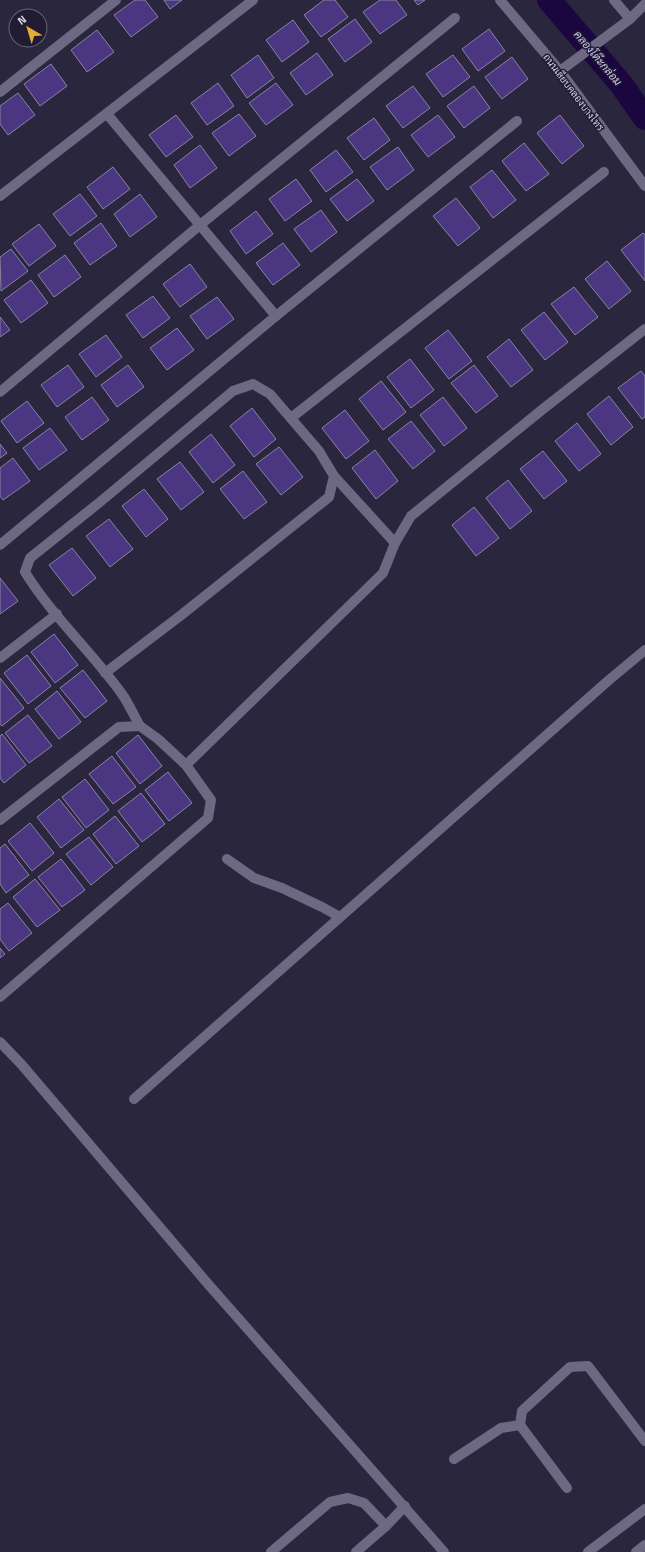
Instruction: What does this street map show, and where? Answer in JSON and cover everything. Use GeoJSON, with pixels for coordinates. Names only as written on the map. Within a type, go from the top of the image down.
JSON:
{"type":"FeatureCollection","features":[{"type":"Feature","properties":{"kind":"street"},"geometry":{"type":"LineString","coordinates":[[0,92],[116,0]]}},
{"type":"Feature","properties":{"kind":"street"},"geometry":{"type":"LineString","coordinates":[[0,196],[253,0]]}},
{"type":"Feature","properties":{"kind":"street","name":"ถนนเลียบคลองบางไทร"},"geometry":{"type":"LineString","coordinates":[[500,0],[560,71],[645,186]]}},
{"type":"Feature","properties":{"kind":"street"},"geometry":{"type":"LineString","coordinates":[[614,0],[630,19]]}},
{"type":"Feature","properties":{"kind":"street"},"geometry":{"type":"LineString","coordinates":[[560,71],[630,19],[645,4]]}},
{"type":"Feature","properties":{"kind":"street"},"geometry":{"type":"LineString","coordinates":[[0,392],[200,225],[455,18]]}},
{"type":"Feature","properties":{"kind":"street"},"geometry":{"type":"LineString","coordinates":[[107,114],[276,316]]}},
{"type":"Feature","properties":{"kind":"street"},"geometry":{"type":"LineString","coordinates":[[0,545],[276,316],[517,121]]}},
{"type":"Feature","properties":{"kind":"street"},"geometry":{"type":"LineString","coordinates":[[291,418],[604,172]]}},
{"type":"Feature","properties":{"kind":"street"},"geometry":{"type":"LineString","coordinates":[[186,765],[383,574],[395,543],[411,516],[543,408],[645,329]]}},
{"type":"Feature","properties":{"kind":"street"},"geometry":{"type":"LineString","coordinates":[[0,997],[208,818],[212,800],[186,765],[158,739],[140,726],[123,695],[34,585],[26,572],[30,558],[100,502],[232,391],[252,384],[270,394],[319,451],[334,476],[395,543]]}},
{"type":"Feature","properties":{"kind":"street"},"geometry":{"type":"LineString","coordinates":[[105,673],[180,616],[329,497],[334,476]]}},
{"type":"Feature","properties":{"kind":"street"},"geometry":{"type":"LineString","coordinates":[[0,658],[57,614]]}},
{"type":"Feature","properties":{"kind":"street"},"geometry":{"type":"LineString","coordinates":[[134,1099],[609,680],[645,650]]}},
{"type":"Feature","properties":{"kind":"street"},"geometry":{"type":"LineString","coordinates":[[0,820],[119,727],[140,726]]}},
{"type":"Feature","properties":{"kind":"street"},"geometry":{"type":"LineString","coordinates":[[227,859],[254,878],[282,888],[340,917]]}},
{"type":"Feature","properties":{"kind":"street"},"geometry":{"type":"LineString","coordinates":[[0,1042],[22,1065],[208,1284],[405,1506],[443,1552]]}},
{"type":"Feature","properties":{"kind":"street"},"geometry":{"type":"LineString","coordinates":[[567,1488],[520,1425],[522,1411],[570,1368],[588,1366],[645,1441]]}},
{"type":"Feature","properties":{"kind":"street"},"geometry":{"type":"LineString","coordinates":[[454,1459],[501,1428],[520,1425]]}},
{"type":"Feature","properties":{"kind":"street"},"geometry":{"type":"LineString","coordinates":[[271,1552],[330,1502],[348,1498],[364,1503],[386,1526]]}},
{"type":"Feature","properties":{"kind":"street"},"geometry":{"type":"LineString","coordinates":[[356,1552],[386,1526],[405,1506]]}},
{"type":"Feature","properties":{"kind":"street"},"geometry":{"type":"LineString","coordinates":[[588,1552],[645,1509]]}},
{"type":"Feature","properties":{"kind":"street"},"geometry":{"type":"LineString","coordinates":[[636,1552],[645,1545]]}},
{"type":"Feature","properties":{"kind":"building"},"geometry":{"type":"Polygon","coordinates":[[[135,0],[145,0],[158,17],[131,37],[114,15],[135,0]]]}},
{"type":"Feature","properties":{"kind":"building"},"geometry":{"type":"Polygon","coordinates":[[[164,0],[182,0],[170,9],[164,0]]]}},
{"type":"Feature","properties":{"kind":"building"},"geometry":{"type":"Polygon","coordinates":[[[324,0],[335,0],[348,17],[321,37],[304,15],[324,0]]]}},
{"type":"Feature","properties":{"kind":"building"},"geometry":{"type":"Polygon","coordinates":[[[380,0],[396,0],[407,15],[380,34],[363,12],[380,0]]]}},
{"type":"Feature","properties":{"kind":"building"},"geometry":{"type":"Polygon","coordinates":[[[414,0],[425,0],[418,5],[414,0]]]}},
{"type":"Feature","properties":{"kind":"building"},"geometry":{"type":"Polygon","coordinates":[[[355,19],[372,42],[345,62],[328,39],[355,19]]]}},
{"type":"Feature","properties":{"kind":"building"},"geometry":{"type":"Polygon","coordinates":[[[293,20],[309,42],[282,62],[266,40],[293,20]]]}},
{"type":"Feature","properties":{"kind":"building"},"geometry":{"type":"Polygon","coordinates":[[[489,29],[505,51],[478,71],[462,49],[489,29]]]}},
{"type":"Feature","properties":{"kind":"building"},"geometry":{"type":"Polygon","coordinates":[[[97,30],[114,52],[87,72],[71,50],[97,30]]]}},
{"type":"Feature","properties":{"kind":"building"},"geometry":{"type":"Polygon","coordinates":[[[317,53],[333,75],[306,95],[290,73],[317,53]]]}},
{"type":"Feature","properties":{"kind":"building"},"geometry":{"type":"Polygon","coordinates":[[[258,55],[274,78],[247,98],[231,75],[258,55]]]}},
{"type":"Feature","properties":{"kind":"building"},"geometry":{"type":"Polygon","coordinates":[[[453,55],[470,77],[443,97],[426,74],[453,55]]]}},
{"type":"Feature","properties":{"kind":"building"},"geometry":{"type":"Polygon","coordinates":[[[512,57],[528,79],[502,99],[485,77],[512,57]]]}},
{"type":"Feature","properties":{"kind":"building"},"geometry":{"type":"Polygon","coordinates":[[[51,64],[67,86],[40,106],[24,84],[51,64]]]}},
{"type":"Feature","properties":{"kind":"building"},"geometry":{"type":"Polygon","coordinates":[[[218,83],[234,106],[207,125],[191,103],[218,83]]]}},
{"type":"Feature","properties":{"kind":"building"},"geometry":{"type":"Polygon","coordinates":[[[276,83],[293,105],[266,125],[249,103],[276,83]]]}},
{"type":"Feature","properties":{"kind":"building"},"geometry":{"type":"Polygon","coordinates":[[[413,86],[430,108],[403,128],[386,106],[413,86]]]}},
{"type":"Feature","properties":{"kind":"building"},"geometry":{"type":"Polygon","coordinates":[[[474,86],[490,108],[464,128],[447,106],[474,86]]]}},
{"type":"Feature","properties":{"kind":"building"},"geometry":{"type":"Polygon","coordinates":[[[18,93],[35,115],[8,135],[0,124],[0,106],[18,93]]]}},
{"type":"Feature","properties":{"kind":"building"},"geometry":{"type":"Polygon","coordinates":[[[239,114],[256,136],[229,156],[212,133],[239,114]]]}},
{"type":"Feature","properties":{"kind":"building"},"geometry":{"type":"Polygon","coordinates":[[[176,115],[193,137],[166,157],[149,135],[176,115]]]}},
{"type":"Feature","properties":{"kind":"building"},"geometry":{"type":"Polygon","coordinates":[[[438,115],[455,137],[428,157],[411,135],[438,115]]]}},
{"type":"Feature","properties":{"kind":"building"},"geometry":{"type":"Polygon","coordinates":[[[560,115],[584,146],[562,164],[537,133],[560,115]]]}},
{"type":"Feature","properties":{"kind":"building"},"geometry":{"type":"Polygon","coordinates":[[[374,118],[390,140],[364,160],[347,138],[374,118]]]}},
{"type":"Feature","properties":{"kind":"building"},"geometry":{"type":"Polygon","coordinates":[[[524,143],[549,174],[526,191],[502,161],[524,143]]]}},
{"type":"Feature","properties":{"kind":"building"},"geometry":{"type":"Polygon","coordinates":[[[200,145],[217,168],[190,188],[174,165],[200,145]]]}},
{"type":"Feature","properties":{"kind":"building"},"geometry":{"type":"Polygon","coordinates":[[[398,147],[414,170],[387,190],[370,167],[398,147]]]}},
{"type":"Feature","properties":{"kind":"building"},"geometry":{"type":"Polygon","coordinates":[[[336,150],[353,172],[326,192],[310,170],[336,150]]]}},
{"type":"Feature","properties":{"kind":"building"},"geometry":{"type":"Polygon","coordinates":[[[113,167],[130,189],[103,209],[87,187],[113,167]]]}},
{"type":"Feature","properties":{"kind":"building"},"geometry":{"type":"Polygon","coordinates":[[[492,170],[516,200],[493,218],[470,187],[492,170]]]}},
{"type":"Feature","properties":{"kind":"building"},"geometry":{"type":"Polygon","coordinates":[[[296,179],[312,201],[285,221],[269,199],[296,179]]]}},
{"type":"Feature","properties":{"kind":"building"},"geometry":{"type":"Polygon","coordinates":[[[357,179],[374,201],[347,221],[330,199],[357,179]]]}},
{"type":"Feature","properties":{"kind":"building"},"geometry":{"type":"Polygon","coordinates":[[[80,194],[97,216],[70,236],[53,214],[80,194]]]}},
{"type":"Feature","properties":{"kind":"building"},"geometry":{"type":"Polygon","coordinates":[[[140,194],[157,217],[130,237],[114,214],[140,194]]]}},
{"type":"Feature","properties":{"kind":"building"},"geometry":{"type":"Polygon","coordinates":[[[456,198],[480,228],[458,246],[433,216],[456,198]]]}},
{"type":"Feature","properties":{"kind":"building"},"geometry":{"type":"Polygon","coordinates":[[[321,210],[337,232],[311,252],[294,229],[321,210]]]}},
{"type":"Feature","properties":{"kind":"building"},"geometry":{"type":"Polygon","coordinates":[[[256,211],[273,234],[246,254],[230,231],[256,211]]]}},
{"type":"Feature","properties":{"kind":"building"},"geometry":{"type":"Polygon","coordinates":[[[101,223],[117,246],[90,265],[74,243],[101,223]]]}},
{"type":"Feature","properties":{"kind":"building"},"geometry":{"type":"Polygon","coordinates":[[[39,224],[56,246],[29,266],[12,244],[39,224]]]}},
{"type":"Feature","properties":{"kind":"building"},"geometry":{"type":"Polygon","coordinates":[[[643,233],[645,235],[645,281],[621,250],[643,233]]]}},
{"type":"Feature","properties":{"kind":"building"},"geometry":{"type":"Polygon","coordinates":[[[283,243],[300,265],[273,285],[256,263],[283,243]]]}},
{"type":"Feature","properties":{"kind":"building"},"geometry":{"type":"Polygon","coordinates":[[[11,249],[28,271],[1,291],[0,257],[11,249]]]}},
{"type":"Feature","properties":{"kind":"building"},"geometry":{"type":"Polygon","coordinates":[[[65,255],[81,277],[54,297],[38,275],[65,255]]]}},
{"type":"Feature","properties":{"kind":"building"},"geometry":{"type":"Polygon","coordinates":[[[607,261],[631,291],[609,309],[585,279],[607,261]]]}},
{"type":"Feature","properties":{"kind":"building"},"geometry":{"type":"Polygon","coordinates":[[[190,264],[207,287],[180,307],[163,284],[190,264]]]}},
{"type":"Feature","properties":{"kind":"building"},"geometry":{"type":"Polygon","coordinates":[[[31,280],[48,303],[21,323],[4,300],[31,280]]]}},
{"type":"Feature","properties":{"kind":"building"},"geometry":{"type":"Polygon","coordinates":[[[574,287],[598,317],[575,335],[551,304],[574,287]]]}},
{"type":"Feature","properties":{"kind":"building"},"geometry":{"type":"Polygon","coordinates":[[[153,296],[170,318],[143,338],[126,315],[153,296]]]}},
{"type":"Feature","properties":{"kind":"building"},"geometry":{"type":"Polygon","coordinates":[[[217,297],[234,319],[207,339],[190,316],[217,297]]]}},
{"type":"Feature","properties":{"kind":"building"},"geometry":{"type":"Polygon","coordinates":[[[544,312],[568,342],[545,360],[521,330],[544,312]]]}},
{"type":"Feature","properties":{"kind":"building"},"geometry":{"type":"Polygon","coordinates":[[[0,317],[10,330],[0,337],[0,317]]]}},
{"type":"Feature","properties":{"kind":"building"},"geometry":{"type":"Polygon","coordinates":[[[177,328],[194,350],[167,370],[150,348],[177,328]]]}},
{"type":"Feature","properties":{"kind":"building"},"geometry":{"type":"Polygon","coordinates":[[[448,330],[472,361],[449,379],[425,348],[448,330]]]}},
{"type":"Feature","properties":{"kind":"building"},"geometry":{"type":"Polygon","coordinates":[[[106,335],[122,357],[96,377],[79,354],[106,335]]]}},
{"type":"Feature","properties":{"kind":"building"},"geometry":{"type":"Polygon","coordinates":[[[509,339],[533,370],[511,387],[487,357],[509,339]]]}},
{"type":"Feature","properties":{"kind":"building"},"geometry":{"type":"Polygon","coordinates":[[[410,359],[434,390],[411,408],[387,377],[410,359]]]}},
{"type":"Feature","properties":{"kind":"building"},"geometry":{"type":"Polygon","coordinates":[[[68,365],[84,387],[57,407],[41,385],[68,365]]]}},
{"type":"Feature","properties":{"kind":"building"},"geometry":{"type":"Polygon","coordinates":[[[128,365],[144,387],[117,407],[101,385],[128,365]]]}},
{"type":"Feature","properties":{"kind":"building"},"geometry":{"type":"Polygon","coordinates":[[[474,365],[498,396],[476,413],[451,383],[474,365]]]}},
{"type":"Feature","properties":{"kind":"building"},"geometry":{"type":"Polygon","coordinates":[[[641,371],[645,376],[645,417],[642,419],[618,388],[641,371]]]}},
{"type":"Feature","properties":{"kind":"building"},"geometry":{"type":"Polygon","coordinates":[[[381,381],[406,412],[383,430],[359,399],[381,381]]]}},
{"type":"Feature","properties":{"kind":"building"},"geometry":{"type":"Polygon","coordinates":[[[609,396],[633,427],[611,445],[587,414],[609,396]]]}},
{"type":"Feature","properties":{"kind":"building"},"geometry":{"type":"Polygon","coordinates":[[[92,397],[109,420],[82,440],[65,417],[92,397]]]}},
{"type":"Feature","properties":{"kind":"building"},"geometry":{"type":"Polygon","coordinates":[[[443,397],[467,428],[444,446],[420,415],[443,397]]]}},
{"type":"Feature","properties":{"kind":"building"},"geometry":{"type":"Polygon","coordinates":[[[27,401],[44,423],[17,443],[1,421],[27,401]]]}},
{"type":"Feature","properties":{"kind":"building"},"geometry":{"type":"Polygon","coordinates":[[[252,408],[276,439],[254,457],[230,426],[252,408]]]}},
{"type":"Feature","properties":{"kind":"building"},"geometry":{"type":"Polygon","coordinates":[[[345,410],[369,441],[346,459],[322,428],[345,410]]]}},
{"type":"Feature","properties":{"kind":"building"},"geometry":{"type":"Polygon","coordinates":[[[411,421],[435,451],[413,469],[388,439],[411,421]]]}},
{"type":"Feature","properties":{"kind":"building"},"geometry":{"type":"Polygon","coordinates":[[[577,423],[601,454],[579,471],[555,441],[577,423]]]}},
{"type":"Feature","properties":{"kind":"building"},"geometry":{"type":"Polygon","coordinates":[[[50,428],[67,450],[39,470],[23,448],[50,428]]]}},
{"type":"Feature","properties":{"kind":"building"},"geometry":{"type":"Polygon","coordinates":[[[211,434],[235,465],[213,483],[189,452],[211,434]]]}},
{"type":"Feature","properties":{"kind":"building"},"geometry":{"type":"Polygon","coordinates":[[[0,444],[7,453],[0,458],[0,444]]]}},
{"type":"Feature","properties":{"kind":"building"},"geometry":{"type":"Polygon","coordinates":[[[279,447],[303,477],[281,495],[256,464],[279,447]]]}},
{"type":"Feature","properties":{"kind":"building"},"geometry":{"type":"Polygon","coordinates":[[[375,450],[398,481],[376,499],[352,468],[375,450]]]}},
{"type":"Feature","properties":{"kind":"building"},"geometry":{"type":"Polygon","coordinates":[[[543,451],[567,481],[544,499],[520,469],[543,451]]]}},
{"type":"Feature","properties":{"kind":"building"},"geometry":{"type":"Polygon","coordinates":[[[13,458],[30,481],[3,500],[0,496],[0,468],[13,458]]]}},
{"type":"Feature","properties":{"kind":"building"},"geometry":{"type":"Polygon","coordinates":[[[180,462],[204,492],[181,510],[157,479],[180,462]]]}},
{"type":"Feature","properties":{"kind":"building"},"geometry":{"type":"Polygon","coordinates":[[[243,471],[267,502],[244,519],[220,489],[243,471]]]}},
{"type":"Feature","properties":{"kind":"building"},"geometry":{"type":"Polygon","coordinates":[[[508,480],[532,511],[510,529],[486,498],[508,480]]]}},
{"type":"Feature","properties":{"kind":"building"},"geometry":{"type":"Polygon","coordinates":[[[144,489],[168,519],[146,537],[122,506],[144,489]]]}},
{"type":"Feature","properties":{"kind":"building"},"geometry":{"type":"Polygon","coordinates":[[[474,507],[499,538],[476,556],[452,525],[474,507]]]}},
{"type":"Feature","properties":{"kind":"building"},"geometry":{"type":"Polygon","coordinates":[[[109,519],[133,549],[110,567],[86,536],[109,519]]]}},
{"type":"Feature","properties":{"kind":"building"},"geometry":{"type":"Polygon","coordinates":[[[72,548],[96,578],[73,596],[49,565],[72,548]]]}},
{"type":"Feature","properties":{"kind":"building"},"geometry":{"type":"Polygon","coordinates":[[[0,578],[18,601],[0,614],[0,578]]]}},
{"type":"Feature","properties":{"kind":"building"},"geometry":{"type":"Polygon","coordinates":[[[54,634],[78,665],[55,683],[31,652],[54,634]]]}},
{"type":"Feature","properties":{"kind":"building"},"geometry":{"type":"Polygon","coordinates":[[[27,655],[51,686],[28,704],[4,673],[27,655]]]}},
{"type":"Feature","properties":{"kind":"building"},"geometry":{"type":"Polygon","coordinates":[[[83,670],[107,701],[85,718],[60,688],[83,670]]]}},
{"type":"Feature","properties":{"kind":"building"},"geometry":{"type":"Polygon","coordinates":[[[0,678],[24,708],[2,726],[0,724],[0,678]]]}},
{"type":"Feature","properties":{"kind":"building"},"geometry":{"type":"Polygon","coordinates":[[[57,691],[81,722],[59,739],[35,709],[57,691]]]}},
{"type":"Feature","properties":{"kind":"building"},"geometry":{"type":"Polygon","coordinates":[[[28,715],[52,746],[29,763],[5,733],[28,715]]]}},
{"type":"Feature","properties":{"kind":"building"},"geometry":{"type":"Polygon","coordinates":[[[2,734],[26,765],[4,783],[0,778],[0,736],[2,734]]]}},
{"type":"Feature","properties":{"kind":"building"},"geometry":{"type":"Polygon","coordinates":[[[138,735],[162,766],[140,784],[116,753],[138,735]]]}},
{"type":"Feature","properties":{"kind":"building"},"geometry":{"type":"Polygon","coordinates":[[[112,756],[136,787],[113,804],[89,774],[112,756]]]}},
{"type":"Feature","properties":{"kind":"building"},"geometry":{"type":"Polygon","coordinates":[[[168,772],[192,803],[169,821],[145,790],[168,772]]]}},
{"type":"Feature","properties":{"kind":"building"},"geometry":{"type":"Polygon","coordinates":[[[85,779],[109,810],[86,828],[62,797],[85,779]]]}},
{"type":"Feature","properties":{"kind":"building"},"geometry":{"type":"Polygon","coordinates":[[[141,793],[165,824],[142,842],[118,811],[141,793]]]}},
{"type":"Feature","properties":{"kind":"building"},"geometry":{"type":"Polygon","coordinates":[[[59,799],[84,830],[61,848],[37,817],[59,799]]]}},
{"type":"Feature","properties":{"kind":"building"},"geometry":{"type":"Polygon","coordinates":[[[115,816],[139,846],[116,864],[93,834],[115,816]]]}},
{"type":"Feature","properties":{"kind":"building"},"geometry":{"type":"Polygon","coordinates":[[[30,823],[54,853],[32,871],[8,841],[30,823]]]}},
{"type":"Feature","properties":{"kind":"building"},"geometry":{"type":"Polygon","coordinates":[[[89,837],[113,867],[91,885],[66,854],[89,837]]]}},
{"type":"Feature","properties":{"kind":"building"},"geometry":{"type":"Polygon","coordinates":[[[5,844],[29,875],[6,893],[0,884],[0,848],[5,844]]]}},
{"type":"Feature","properties":{"kind":"building"},"geometry":{"type":"Polygon","coordinates":[[[61,859],[85,890],[62,907],[38,877],[61,859]]]}},
{"type":"Feature","properties":{"kind":"building"},"geometry":{"type":"Polygon","coordinates":[[[35,879],[60,910],[37,927],[13,897],[35,879]]]}},
{"type":"Feature","properties":{"kind":"building"},"geometry":{"type":"Polygon","coordinates":[[[8,903],[32,933],[9,951],[0,939],[0,909],[8,903]]]}},
{"type":"Feature","properties":{"kind":"building"},"geometry":{"type":"Polygon","coordinates":[[[0,948],[5,954],[0,958],[0,948]]]}},
{"type":"Feature","properties":{"kind":"waterway","name":"คลองโต๊ะกล่อม"},"geometry":{"type":"LineString","coordinates":[[549,0],[621,84],[645,118]]}}]}
